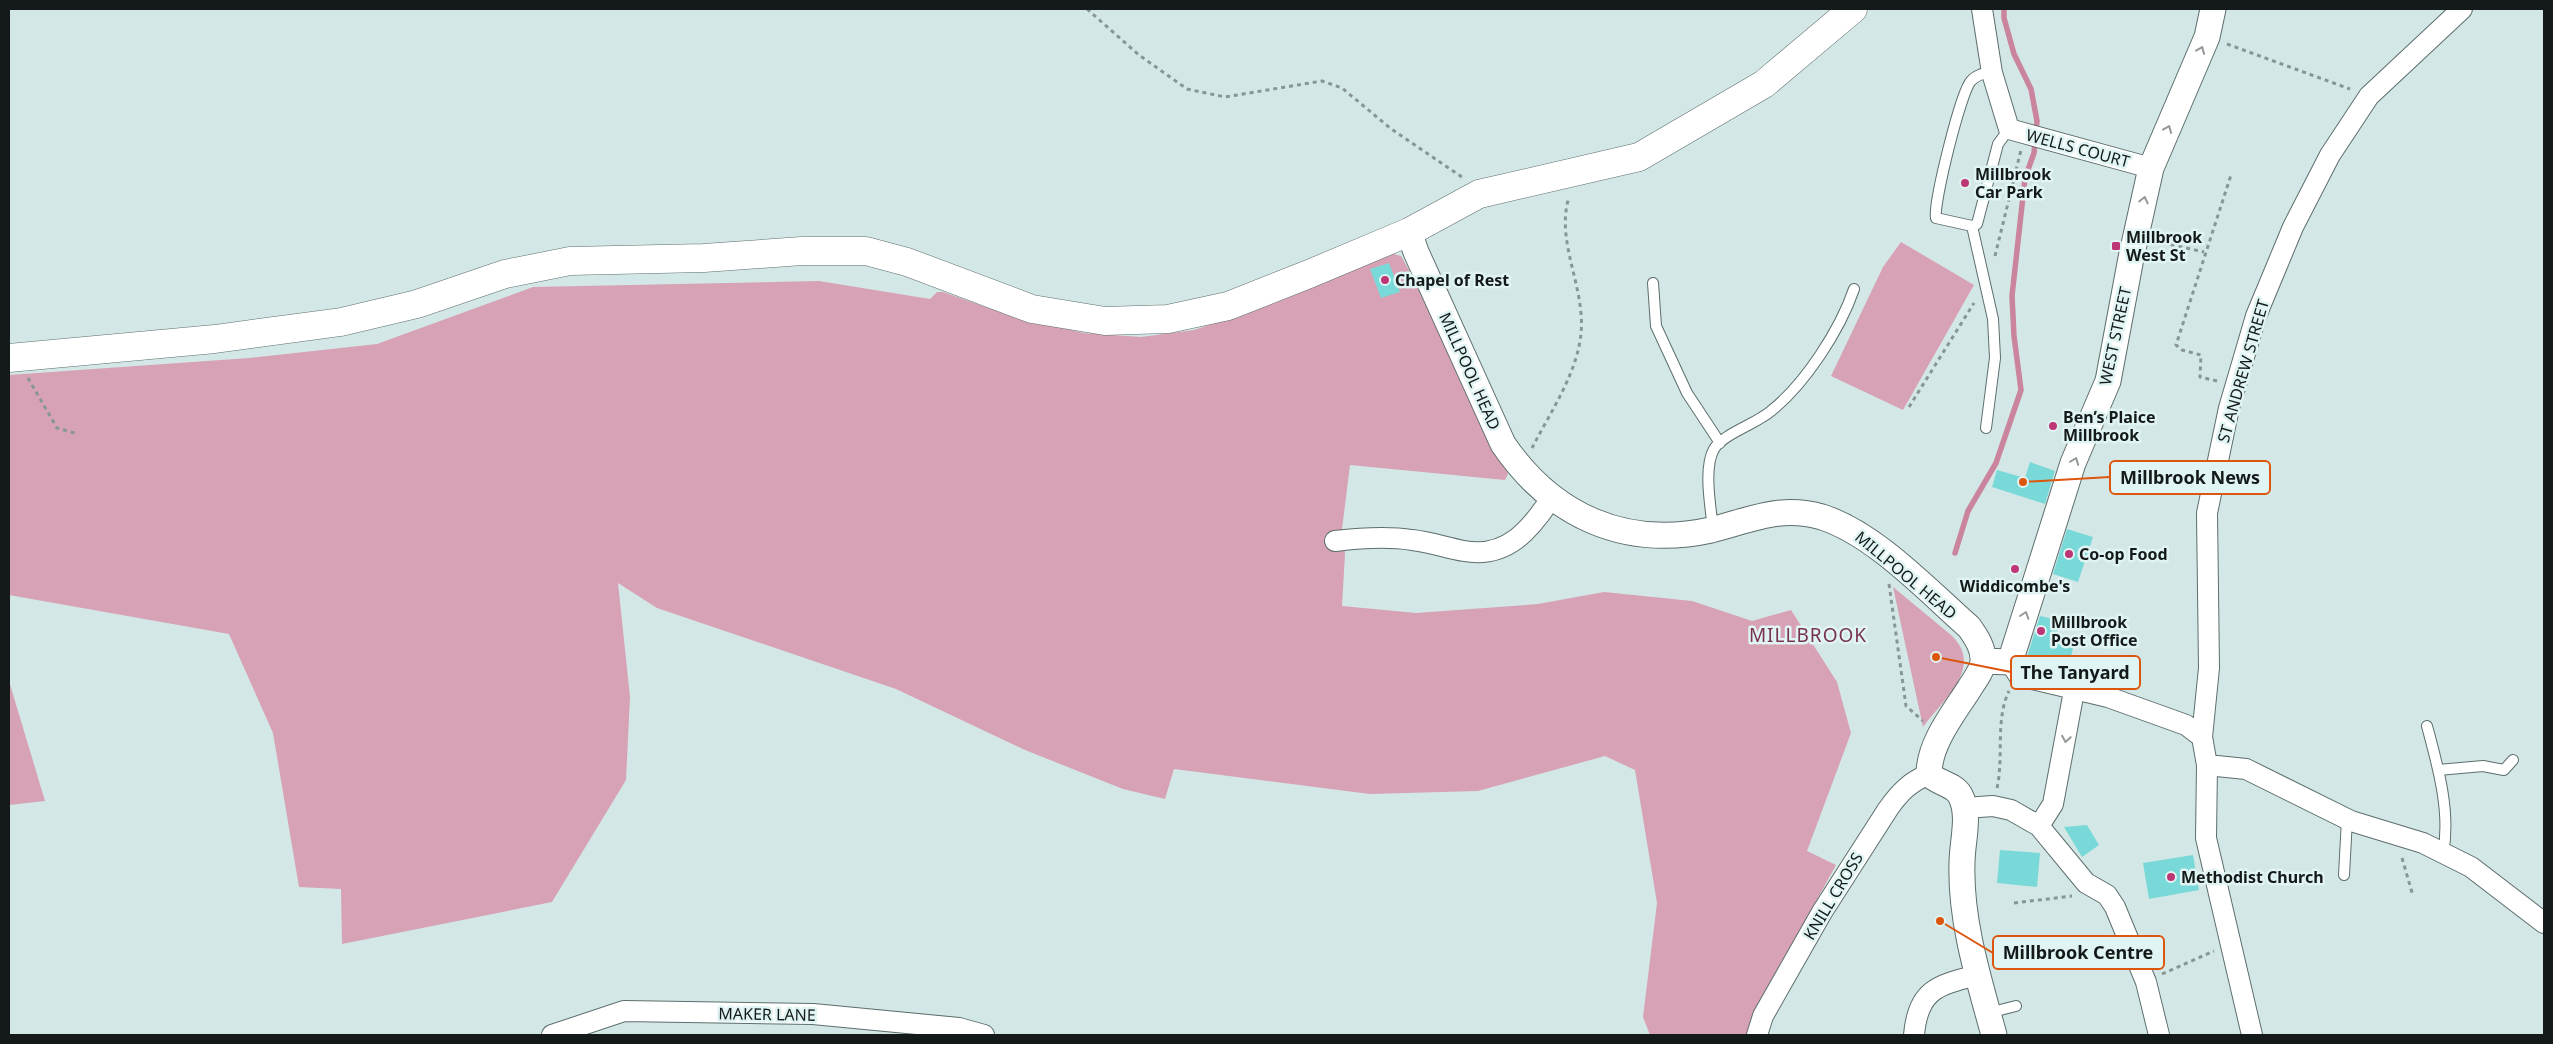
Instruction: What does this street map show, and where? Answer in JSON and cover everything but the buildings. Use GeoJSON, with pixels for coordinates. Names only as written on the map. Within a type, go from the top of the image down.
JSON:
{"type":"FeatureCollection","features":[{"type":"Feature","properties":{"kind":"main road"},"geometry":{"type":"LineString","coordinates":[[13,358],[215,340],[341,322],[417,304],[505,274],[570,261],[704,258],[802,252],[866,251],[908,262],[1032,309],[1105,321],[1168,319],[1228,306],[1409,232],[1479,194],[1639,157],[1718,113],[1764,84],[1852,9]]}},
{"type":"Feature","properties":{"kind":"street","name":"WELLS COURT"},"geometry":{"type":"LineString","coordinates":[[1982,9],[1992,70],[2016,131],[2151,168]]}},
{"type":"Feature","properties":{"kind":"street","name":"WEST STREET"},"geometry":{"type":"LineString","coordinates":[[2014,669],[2074,463],[2108,381],[2131,258],[2151,168],[2206,37],[2213,9]]}},
{"type":"Feature","properties":{"kind":"street","name":"ST ANDREW STREET"},"geometry":{"type":"LineString","coordinates":[[2252,1035],[2206,838],[2206,764],[2202,737],[2209,668],[2207,512],[2236,384],[2256,316],[2293,227],[2330,155],[2369,96],[2462,9]]}},
{"type":"Feature","properties":{"kind":"street","name":"MILLPOOL HEAD"},"geometry":{"type":"LineString","coordinates":[[1409,232],[1416,252],[1502,444],[1521,470],[1552,497],[1600,525],[1626,533],[1657,537],[1713,529],[1764,514],[1794,512],[1821,517],[1848,528],[1877,546],[1969,627],[1980,643],[1983,661]]}},
{"type":"Feature","properties":{"kind":"street"},"geometry":{"type":"LineString","coordinates":[[1335,542],[1359,539],[1411,540],[1466,552],[1488,553],[1510,545],[1524,534],[1538,518],[1552,497]]}},
{"type":"Feature","properties":{"kind":"street"},"geometry":{"type":"LineString","coordinates":[[1991,1024],[1966,923],[1962,864],[1965,808],[1959,793],[1949,786],[1935,781],[1929,774],[1929,760],[1942,734],[1978,675],[1983,661],[2014,669],[2074,691],[2108,697],[2167,717],[2186,724],[2202,737]]}},
{"type":"Feature","properties":{"kind":"street"},"geometry":{"type":"LineString","coordinates":[[2039,826],[2053,804],[2074,691]]}},
{"type":"Feature","properties":{"kind":"street"},"geometry":{"type":"LineString","coordinates":[[2206,764],[2246,769],[2346,819],[2423,843],[2471,867],[2544,923]]}},
{"type":"Feature","properties":{"kind":"street","name":"KNILL CROSS"},"geometry":{"type":"LineString","coordinates":[[1757,1035],[1763,1016],[1822,912],[1883,816],[1898,794],[1912,782],[1929,774]]}},
{"type":"Feature","properties":{"kind":"street"},"geometry":{"type":"LineString","coordinates":[[1965,808],[1993,806],[2011,810],[2039,826],[2086,883],[2107,895],[2115,907],[2146,982],[2159,1035]]}},
{"type":"Feature","properties":{"kind":"street"},"geometry":{"type":"LineString","coordinates":[[1914,1035],[1915,1014],[1926,997],[1943,984],[1978,976]]}},
{"type":"Feature","properties":{"kind":"street","name":"MAKER LANE"},"geometry":{"type":"LineString","coordinates":[[552,1035],[624,1011],[813,1014],[959,1028],[984,1035]]}},
{"type":"Feature","properties":{"kind":"lane"},"geometry":{"type":"LineString","coordinates":[[1992,70],[1971,81],[1964,93],[1935,214],[1940,220],[1972,226],[1977,224],[1998,144],[2016,131]]}},
{"type":"Feature","properties":{"kind":"lane"},"geometry":{"type":"LineString","coordinates":[[1972,226],[1994,320],[1995,358],[1986,428]]}},
{"type":"Feature","properties":{"kind":"lane"},"geometry":{"type":"LineString","coordinates":[[1653,283],[1656,326],[1687,393],[1720,443]]}},
{"type":"Feature","properties":{"kind":"lane"},"geometry":{"type":"LineString","coordinates":[[1713,529],[1709,490],[1711,461],[1715,448],[1771,411],[1785,397],[1837,330],[1854,289]]}},
{"type":"Feature","properties":{"kind":"lane"},"geometry":{"type":"LineString","coordinates":[[2427,726],[2438,770],[2446,836],[2443,854]]}},
{"type":"Feature","properties":{"kind":"lane"},"geometry":{"type":"LineString","coordinates":[[2438,770],[2483,766],[2504,770],[2513,760]]}},
{"type":"Feature","properties":{"kind":"lane"},"geometry":{"type":"LineString","coordinates":[[2344,875],[2346,819]]}},
{"type":"Feature","properties":{"kind":"lane"},"geometry":{"type":"LineString","coordinates":[[1991,1024],[2016,1006]]}},
{"type":"Feature","properties":{"kind":"path"},"geometry":{"type":"LineString","coordinates":[[1087,9],[1139,55],[1187,89],[1226,97],[1322,81],[1342,88],[1390,128],[1474,186],[1479,194]]}},
{"type":"Feature","properties":{"kind":"path"},"geometry":{"type":"LineString","coordinates":[[2244,50],[2369,96]]}},
{"type":"Feature","properties":{"kind":"path"},"geometry":{"type":"LineString","coordinates":[[1521,470],[1578,354],[1581,335],[1581,314],[1566,240],[1564,214],[1580,172]]}},
{"type":"Feature","properties":{"kind":"path"},"geometry":{"type":"LineString","coordinates":[[2231,175],[2204,252],[2176,345],[2182,350],[2201,355],[2200,377],[2236,384]]}},
{"type":"Feature","properties":{"kind":"path"},"geometry":{"type":"LineString","coordinates":[[2175,246],[2204,252]]}},
{"type":"Feature","properties":{"kind":"path"},"geometry":{"type":"LineString","coordinates":[[13,358],[57,428],[78,434]]}},
{"type":"Feature","properties":{"kind":"path"},"geometry":{"type":"LineString","coordinates":[[1890,586],[1906,706],[1916,717],[1942,734]]}},
{"type":"Feature","properties":{"kind":"path"},"geometry":{"type":"LineString","coordinates":[[1993,806],[2000,775],[2003,704],[2014,669]]}},
{"type":"Feature","properties":{"kind":"path"},"geometry":{"type":"LineString","coordinates":[[2402,837],[2402,858],[2414,896]]}},
{"type":"Feature","properties":{"kind":"path"},"geometry":{"type":"LineString","coordinates":[[2014,904],[2077,896],[2086,883]]}},
{"type":"Feature","properties":{"kind":"path"},"geometry":{"type":"LineString","coordinates":[[2146,982],[2232,944]]}},
{"type":"Feature","properties":{"kind":"shaded area"},"geometry":{"type":"Polygon","coordinates":[[[1901,242],[1974,285],[1903,410],[1831,376],[1883,267],[1901,242]]]}},
{"type":"Feature","properties":{"kind":"shaded area"},"geometry":{"type":"Polygon","coordinates":[[[1390,253],[1401,256],[1416,282],[1444,336],[1508,474],[1505,480],[1350,465],[1342,529],[1345,554],[1342,606],[1416,613],[1538,604],[1604,592],[1692,601],[1752,621],[1791,610],[1837,682],[1851,733],[1807,851],[1836,865],[1759,1005],[1747,1035],[1650,1035],[1643,1017],[1657,903],[1635,770],[1605,756],[1478,791],[1370,794],[1174,769],[1165,799],[1123,789],[1025,750],[896,689],[657,608],[618,583],[630,697],[626,780],[552,902],[342,944],[341,889],[299,887],[273,733],[229,634],[9,595],[9,375],[249,358],[377,344],[533,287],[819,281],[930,299],[937,292],[943,292],[1011,316],[1084,333],[1141,337],[1194,330],[1251,311],[1390,253]]]}},
{"type":"Feature","properties":{"kind":"shaded area"},"geometry":{"type":"Polygon","coordinates":[[[1893,587],[1951,635],[1960,647],[1964,659],[1957,683],[1923,727],[1893,587]]]}},
{"type":"Feature","properties":{"kind":"shaded area"},"geometry":{"type":"Polygon","coordinates":[[[9,681],[45,801],[9,805],[9,681]]]}},
{"type":"Feature","properties":{"kind":"waterway"},"geometry":{"type":"LineString","coordinates":[[1955,553],[1968,511],[1996,463],[2021,390],[2014,336],[2012,296],[2025,178],[2034,153],[2037,121],[2031,89],[2014,54],[2004,18],[2004,9]]}},
{"type":"Feature","properties":{"kind":"place","name":"Millbrook Car Park"},"geometry":{"type":"Point","coordinates":[1965,183]}},
{"type":"Feature","properties":{"kind":"place","name":"Millbrook West St"},"geometry":{"type":"Point","coordinates":[2116,246]}},
{"type":"Feature","properties":{"kind":"place","name":"Chapel of Rest"},"geometry":{"type":"Point","coordinates":[1385,280]}},
{"type":"Feature","properties":{"kind":"place","name":"Ben’s Plaice Millbrook"},"geometry":{"type":"Point","coordinates":[2053,426]}},
{"type":"Feature","properties":{"kind":"place","name":"Millbrook News"},"geometry":{"type":"Point","coordinates":[2023,482]}},
{"type":"Feature","properties":{"kind":"place","name":"Co-op Food"},"geometry":{"type":"Point","coordinates":[2069,554]}},
{"type":"Feature","properties":{"kind":"place","name":"Widdicombe's"},"geometry":{"type":"Point","coordinates":[2015,569]}},
{"type":"Feature","properties":{"kind":"place","name":"Millbrook Post Office"},"geometry":{"type":"Point","coordinates":[2041,631]}},
{"type":"Feature","properties":{"kind":"place","name":"The Tanyard"},"geometry":{"type":"Point","coordinates":[1936,657]}},
{"type":"Feature","properties":{"kind":"place","name":"Methodist Church"},"geometry":{"type":"Point","coordinates":[2171,877]}},
{"type":"Feature","properties":{"kind":"place","name":"Millbrook Centre"},"geometry":{"type":"Point","coordinates":[1940,921]}},
{"type":"Feature","properties":{"kind":"district","name":"MILLBROOK"},"geometry":{"type":"Point","coordinates":[1808,635]}}]}
